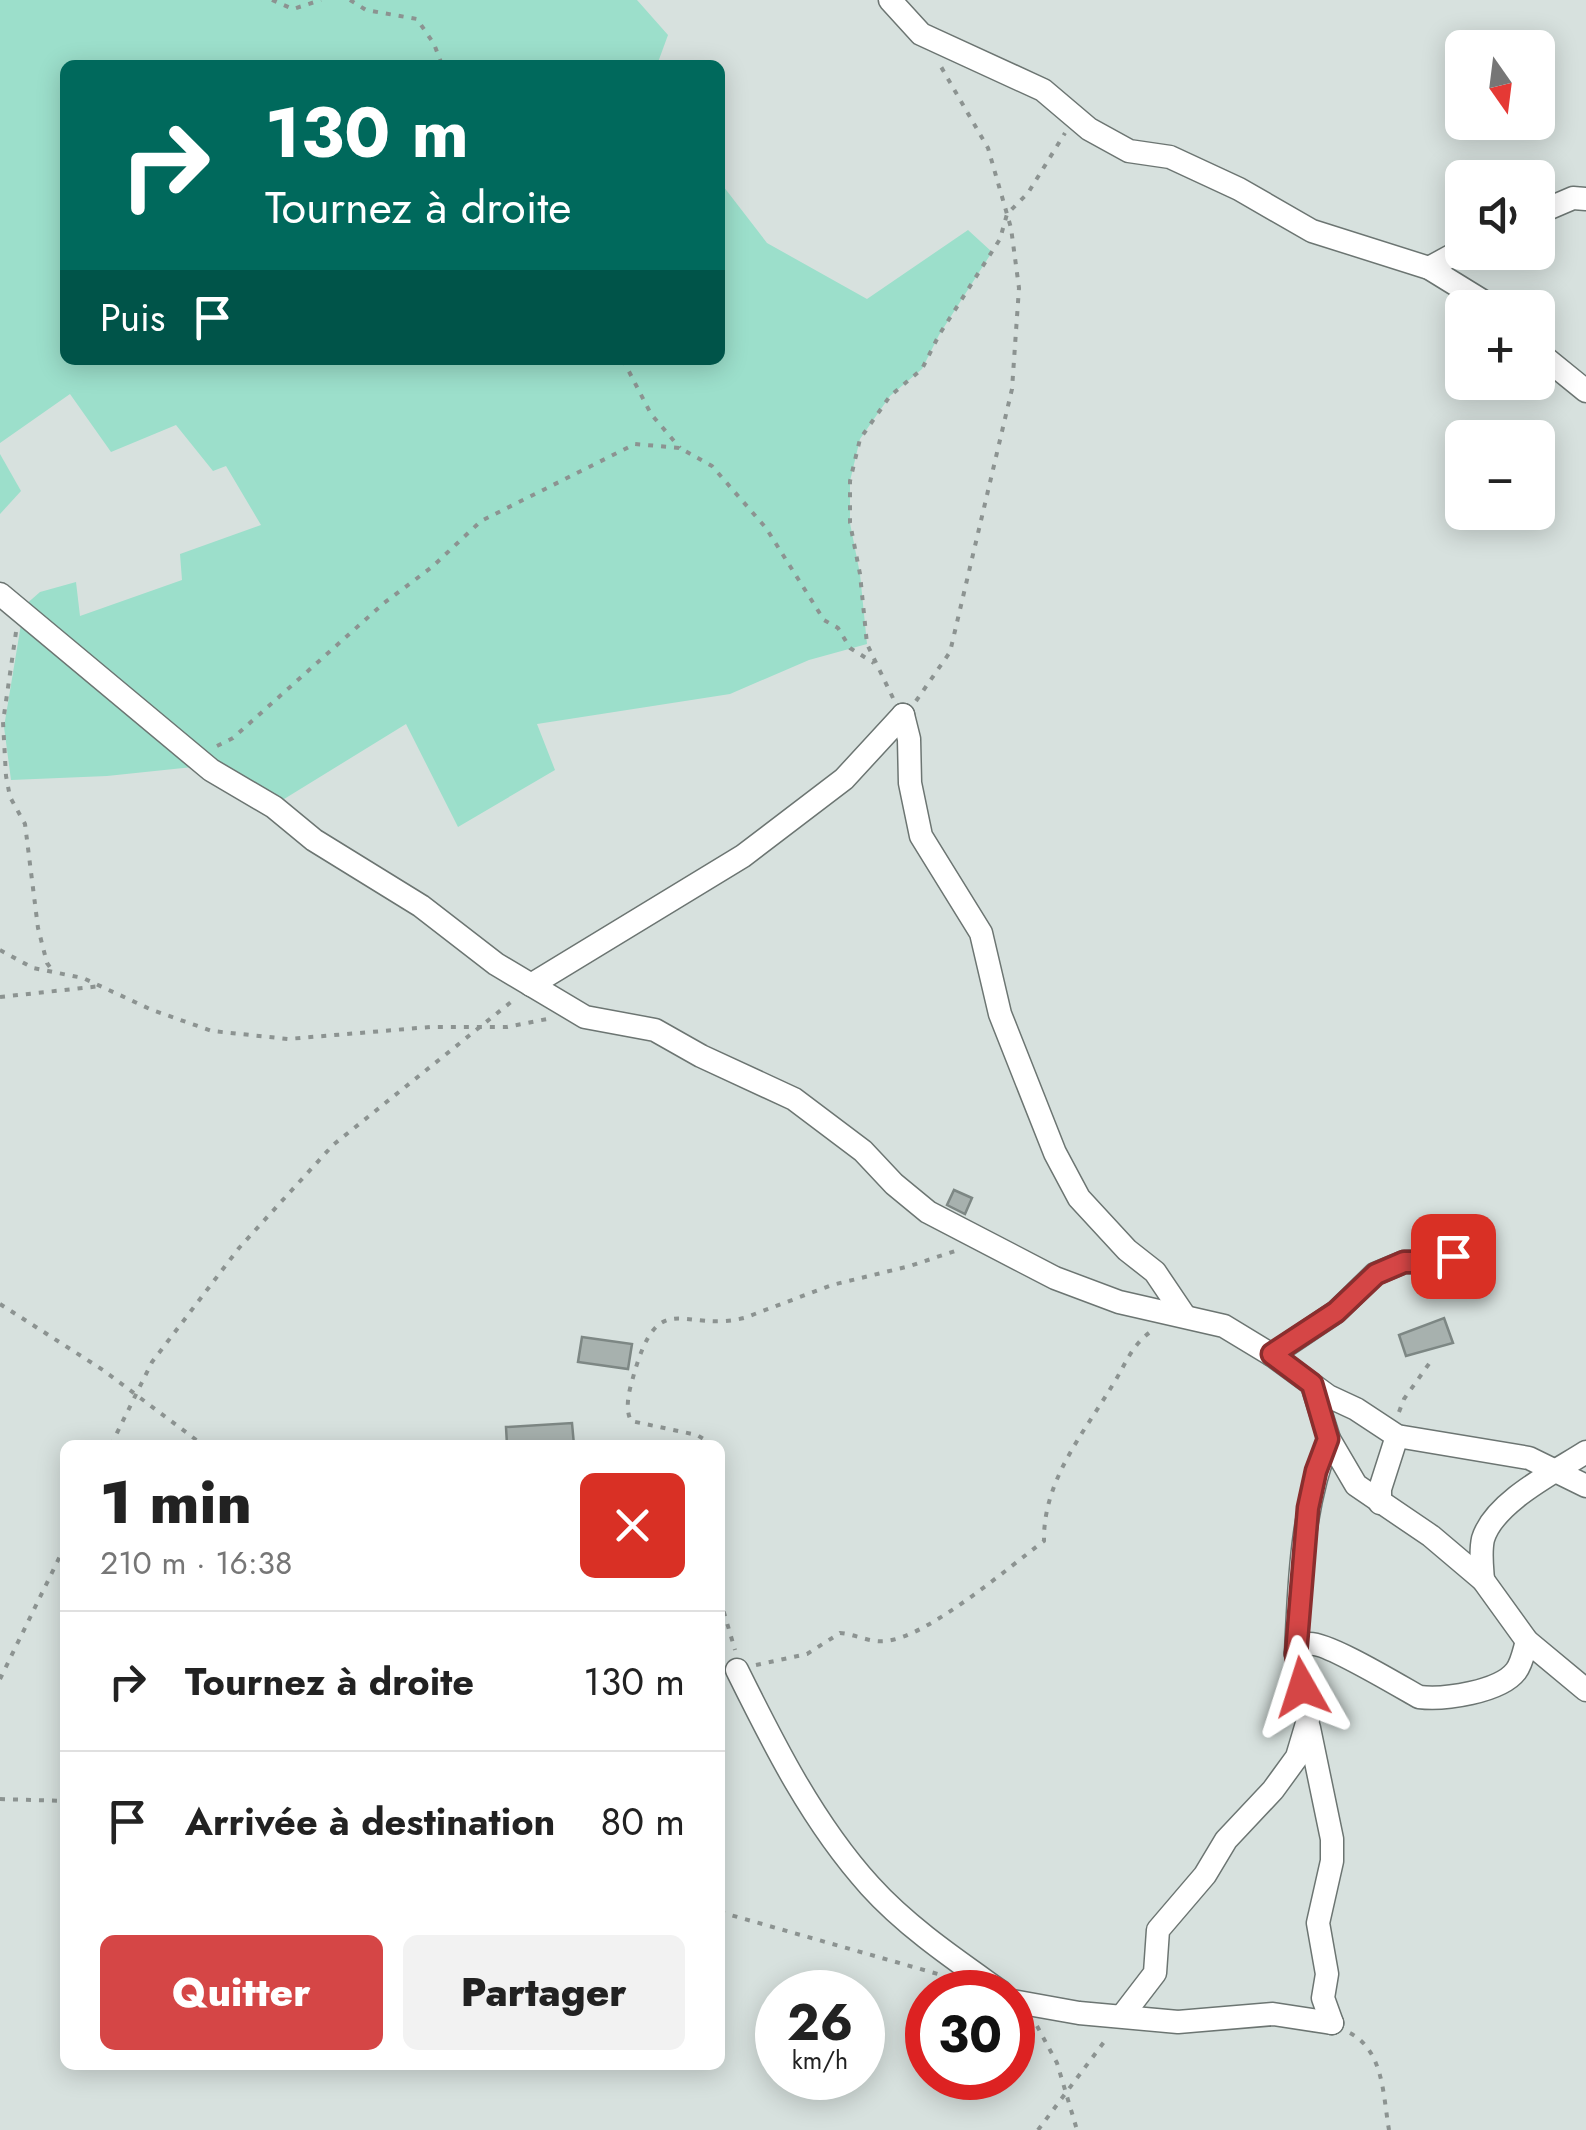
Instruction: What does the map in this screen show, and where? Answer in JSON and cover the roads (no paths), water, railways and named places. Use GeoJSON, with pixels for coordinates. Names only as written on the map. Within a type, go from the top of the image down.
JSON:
{"type":"FeatureCollection","features":[{"type":"Feature","properties":{"kind":"street"},"geometry":{"type":"LineString","coordinates":[[890,0],[921,34],[1042,90],[1089,129],[1129,151],[1170,157],[1239,189],[1312,231],[1429,268],[1465,290]]}},
{"type":"Feature","properties":{"kind":"street"},"geometry":{"type":"LineString","coordinates":[[1555,205],[1586,198]]}},
{"type":"Feature","properties":{"kind":"street"},"geometry":{"type":"LineString","coordinates":[[1429,268],[1445,259]]}},
{"type":"Feature","properties":{"kind":"street"},"geometry":{"type":"LineString","coordinates":[[1555,366],[1586,391]]}},
{"type":"Feature","properties":{"kind":"street"},"geometry":{"type":"LineString","coordinates":[[0,594],[211,770],[283,813],[314,840],[421,906],[496,964],[584,1017],[654,1030],[794,1099],[862,1151],[928,1212],[1054,1278],[1120,1302],[1224,1326],[1398,1436],[1530,1458],[1586,1486]]}},
{"type":"Feature","properties":{"kind":"street"},"geometry":{"type":"LineString","coordinates":[[531,986],[743,856],[844,779],[903,716],[909,739],[910,783],[922,836],[981,933],[1010,1044],[1066,1176],[1079,1198],[1110,1232],[1155,1272],[1184,1315]]}},
{"type":"Feature","properties":{"kind":"street"},"geometry":{"type":"LineString","coordinates":[[1272,1354],[1336,1312],[1376,1274],[1404,1262],[1437,1262],[1470,1245]]}},
{"type":"Feature","properties":{"kind":"street"},"geometry":{"type":"LineString","coordinates":[[1312,1384],[1328,1439],[1356,1484],[1431,1536],[1483,1580],[1527,1641],[1586,1690]]}},
{"type":"Feature","properties":{"kind":"street"},"geometry":{"type":"LineString","coordinates":[[1380,1502],[1380,1489],[1398,1436]]}},
{"type":"Feature","properties":{"kind":"street"},"geometry":{"type":"LineString","coordinates":[[1035,2005],[1178,2022],[1274,2014],[1332,2023],[1324,1998],[1327,1974],[1318,1923],[1332,1861],[1332,1839],[1296,1654],[1308,1508],[1328,1439]]}},
{"type":"Feature","properties":{"kind":"street"},"geometry":{"type":"LineString","coordinates":[[1483,1580],[1482,1544],[1492,1523],[1531,1486],[1586,1452]]}},
{"type":"Feature","properties":{"kind":"street"},"geometry":{"type":"LineString","coordinates":[[1296,1654],[1309,1644],[1319,1645],[1419,1696],[1442,1698],[1494,1686],[1516,1672],[1527,1641]]}},
{"type":"Feature","properties":{"kind":"street"},"geometry":{"type":"LineString","coordinates":[[737,1670],[830,1838],[871,1888],[901,1916],[972,1970]]}},
{"type":"Feature","properties":{"kind":"street"},"geometry":{"type":"LineString","coordinates":[[1122,2016],[1154,1973],[1158,1930],[1205,1874],[1239,1824],[1293,1763],[1308,1720]]}}]}
